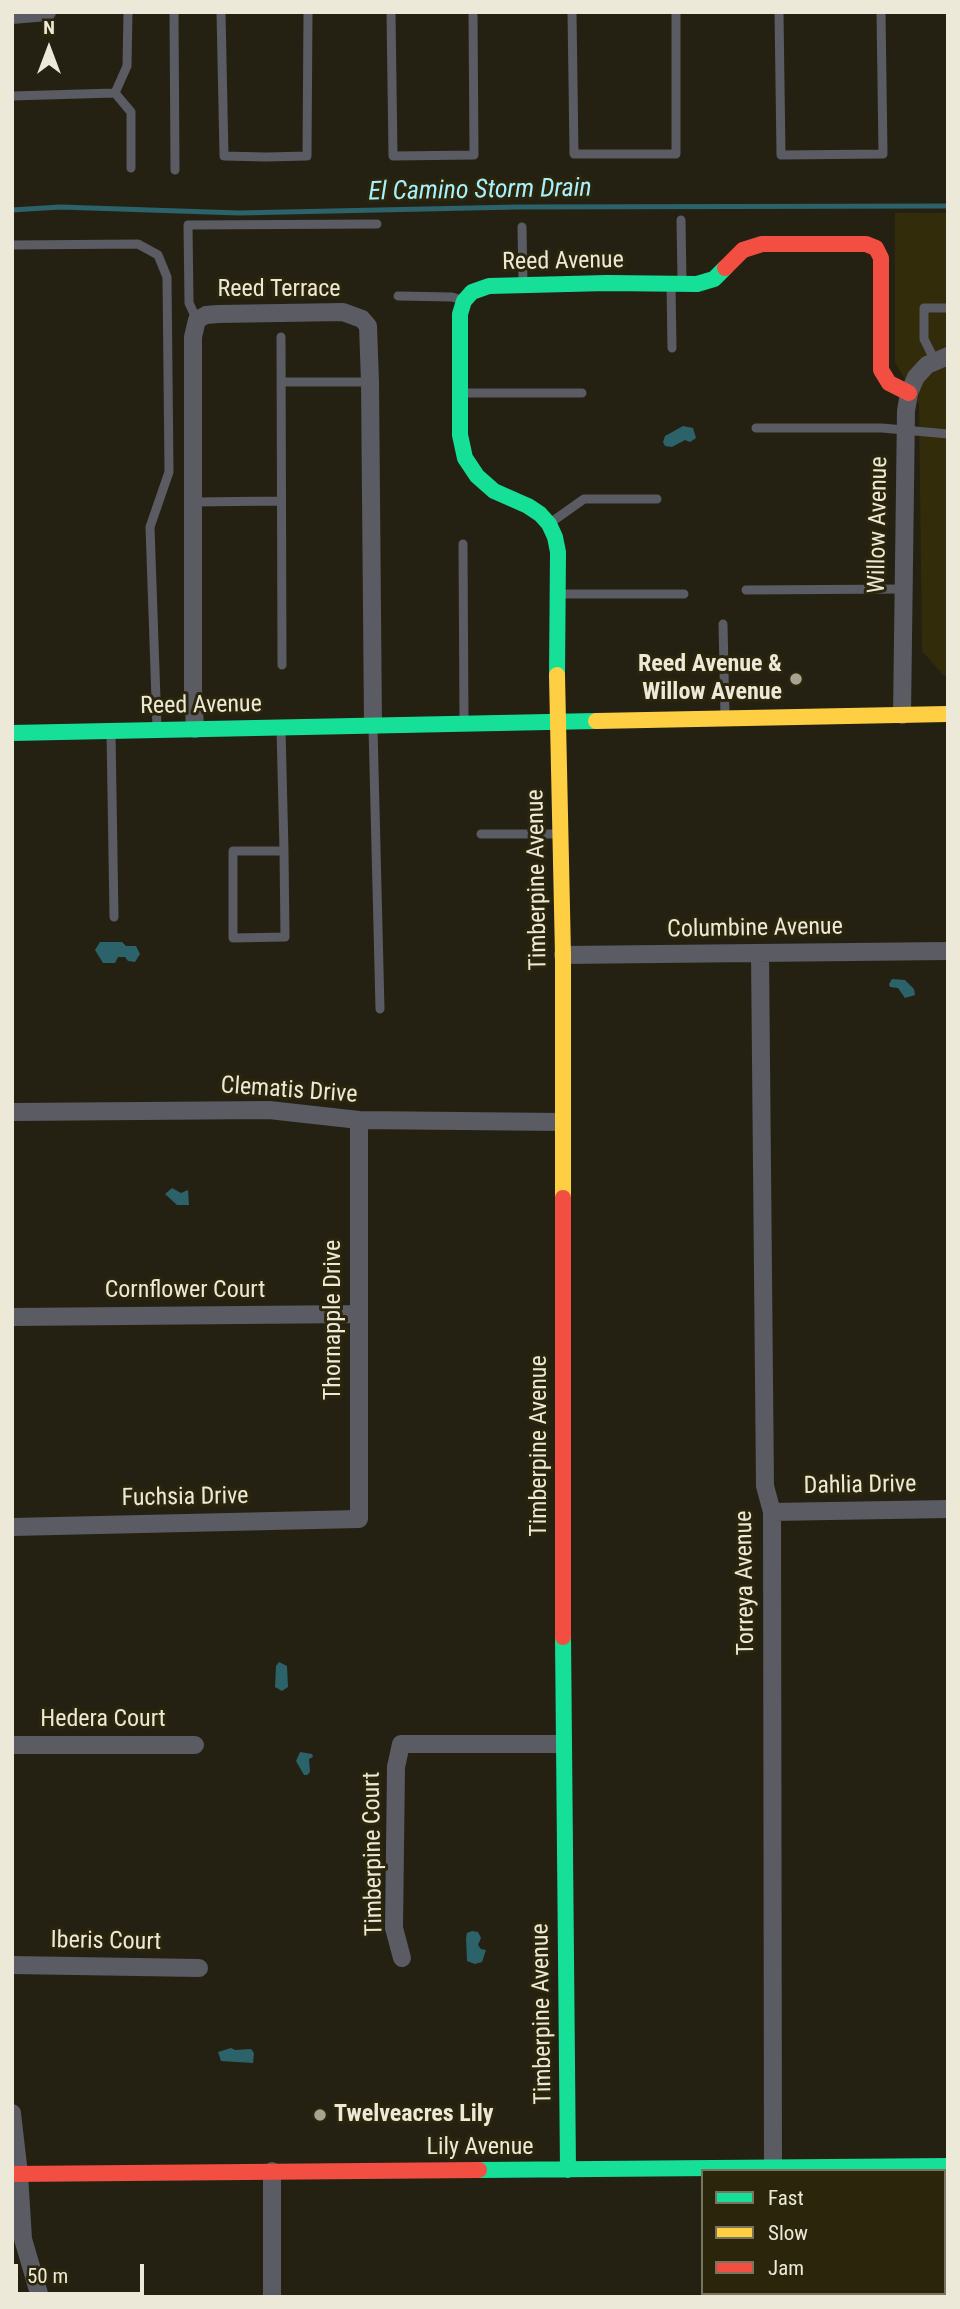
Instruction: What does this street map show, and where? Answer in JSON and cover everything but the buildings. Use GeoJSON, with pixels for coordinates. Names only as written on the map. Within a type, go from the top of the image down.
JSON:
{"type":"FeatureCollection","features":[{"type":"Feature","properties":{"kind":"street"},"geometry":{"type":"LineString","coordinates":[[12,15],[47,12]]}},
{"type":"Feature","properties":{"kind":"street","name":"Reed Avenue"},"geometry":{"type":"LineString","coordinates":[[464,301],[472,292],[489,286],[697,284],[714,279],[743,250],[762,243],[866,243],[876,247],[881,258],[881,370],[888,383],[909,393]]}},
{"type":"Feature","properties":{"kind":"street"},"geometry":{"type":"LineString","coordinates":[[464,301],[460,314],[460,435],[465,458],[477,477],[494,491],[540,514],[555,537],[558,552],[559,723]]}},
{"type":"Feature","properties":{"kind":"street","name":"Reed Terrace"},"geometry":{"type":"LineString","coordinates":[[195,729],[193,337],[197,320],[206,315],[218,314],[353,314],[368,326],[373,725]]}},
{"type":"Feature","properties":{"kind":"street","name":"Willow Avenue"},"geometry":{"type":"LineString","coordinates":[[902,715],[905,430],[909,393],[916,377],[927,365],[942,358]]}},
{"type":"Feature","properties":{"kind":"street","name":"Reed Avenue"},"geometry":{"type":"LineString","coordinates":[[12,733],[948,714]]}},
{"type":"Feature","properties":{"kind":"street","name":"Timberpine Avenue"},"geometry":{"type":"LineString","coordinates":[[559,723],[563,955],[563,1744],[568,2170]]}},
{"type":"Feature","properties":{"kind":"street","name":"Columbine Avenue"},"geometry":{"type":"LineString","coordinates":[[563,955],[948,951]]}},
{"type":"Feature","properties":{"kind":"street","name":"Torreya Avenue"},"geometry":{"type":"LineString","coordinates":[[760,954],[765,1486],[772,1512],[773,2169]]}},
{"type":"Feature","properties":{"kind":"street","name":"Clematis Drive"},"geometry":{"type":"LineString","coordinates":[[12,1112],[269,1110],[359,1120],[562,1122]]}},
{"type":"Feature","properties":{"kind":"street","name":"Thornapple Drive"},"geometry":{"type":"LineString","coordinates":[[359,1120],[359,1519]]}},
{"type":"Feature","properties":{"kind":"street","name":"Cornflower Court"},"geometry":{"type":"LineString","coordinates":[[12,1317],[358,1314]]}},
{"type":"Feature","properties":{"kind":"street","name":"Dahlia Drive"},"geometry":{"type":"LineString","coordinates":[[772,1512],[948,1509]]}},
{"type":"Feature","properties":{"kind":"street","name":"Fuchsia Drive"},"geometry":{"type":"LineString","coordinates":[[12,1527],[359,1519]]}},
{"type":"Feature","properties":{"kind":"street","name":"Timberpine Court"},"geometry":{"type":"LineString","coordinates":[[402,1958],[394,1928],[396,1767],[401,1744],[563,1744]]}},
{"type":"Feature","properties":{"kind":"street","name":"Hedera Court"},"geometry":{"type":"LineString","coordinates":[[12,1745],[195,1745]]}},
{"type":"Feature","properties":{"kind":"street","name":"Iberis Court"},"geometry":{"type":"LineString","coordinates":[[12,1965],[199,1968]]}},
{"type":"Feature","properties":{"kind":"street"},"geometry":{"type":"LineString","coordinates":[[12,2113],[23,2239],[40,2297]]}},
{"type":"Feature","properties":{"kind":"street","name":"Lily Avenue"},"geometry":{"type":"LineString","coordinates":[[773,2169],[948,2166]]}},
{"type":"Feature","properties":{"kind":"street","name":"Lily Avenue"},"geometry":{"type":"LineString","coordinates":[[16,2174],[701,2169]]}},
{"type":"Feature","properties":{"kind":"street"},"geometry":{"type":"LineString","coordinates":[[272,2171],[272,2297]]}},
{"type":"Feature","properties":{"kind":"lane"},"geometry":{"type":"LineString","coordinates":[[115,93],[127,66],[128,12]]}},
{"type":"Feature","properties":{"kind":"lane"},"geometry":{"type":"LineString","coordinates":[[174,12],[176,170]]}},
{"type":"Feature","properties":{"kind":"lane"},"geometry":{"type":"LineString","coordinates":[[221,12],[224,156],[266,157],[307,156],[308,12]]}},
{"type":"Feature","properties":{"kind":"lane"},"geometry":{"type":"LineString","coordinates":[[391,12],[393,156],[474,155],[473,12]]}},
{"type":"Feature","properties":{"kind":"lane"},"geometry":{"type":"LineString","coordinates":[[572,12],[574,155],[676,154],[676,12]]}},
{"type":"Feature","properties":{"kind":"lane"},"geometry":{"type":"LineString","coordinates":[[779,12],[781,155],[883,155],[881,12]]}},
{"type":"Feature","properties":{"kind":"lane"},"geometry":{"type":"LineString","coordinates":[[12,96],[115,93]]}},
{"type":"Feature","properties":{"kind":"lane"},"geometry":{"type":"LineString","coordinates":[[115,93],[131,112],[131,168]]}},
{"type":"Feature","properties":{"kind":"lane"},"geometry":{"type":"LineString","coordinates":[[672,348],[681,220]]}},
{"type":"Feature","properties":{"kind":"lane"},"geometry":{"type":"LineString","coordinates":[[197,320],[189,303],[188,225],[377,224]]}},
{"type":"Feature","properties":{"kind":"lane"},"geometry":{"type":"LineString","coordinates":[[522,227],[523,286]]}},
{"type":"Feature","properties":{"kind":"lane"},"geometry":{"type":"LineString","coordinates":[[12,245],[138,244],[158,255],[167,277],[169,472],[150,527],[157,730]]}},
{"type":"Feature","properties":{"kind":"lane"},"geometry":{"type":"LineString","coordinates":[[398,296],[452,297],[464,301]]}},
{"type":"Feature","properties":{"kind":"lane"},"geometry":{"type":"LineString","coordinates":[[942,358],[924,339],[924,308],[948,308]]}},
{"type":"Feature","properties":{"kind":"lane"},"geometry":{"type":"LineString","coordinates":[[281,337],[282,665]]}},
{"type":"Feature","properties":{"kind":"lane"},"geometry":{"type":"LineString","coordinates":[[281,382],[370,382]]}},
{"type":"Feature","properties":{"kind":"lane"},"geometry":{"type":"LineString","coordinates":[[460,393],[582,393]]}},
{"type":"Feature","properties":{"kind":"lane"},"geometry":{"type":"LineString","coordinates":[[756,428],[882,428],[948,434]]}},
{"type":"Feature","properties":{"kind":"lane"},"geometry":{"type":"LineString","coordinates":[[549,524],[584,499],[657,499]]}},
{"type":"Feature","properties":{"kind":"lane"},"geometry":{"type":"LineString","coordinates":[[193,502],[281,501]]}},
{"type":"Feature","properties":{"kind":"lane"},"geometry":{"type":"LineString","coordinates":[[463,544],[464,724]]}},
{"type":"Feature","properties":{"kind":"lane"},"geometry":{"type":"LineString","coordinates":[[746,590],[903,589]]}},
{"type":"Feature","properties":{"kind":"lane"},"geometry":{"type":"LineString","coordinates":[[558,594],[684,594]]}},
{"type":"Feature","properties":{"kind":"lane"},"geometry":{"type":"LineString","coordinates":[[723,624],[725,718]]}},
{"type":"Feature","properties":{"kind":"lane"},"geometry":{"type":"LineString","coordinates":[[373,725],[380,1009]]}},
{"type":"Feature","properties":{"kind":"lane"},"geometry":{"type":"LineString","coordinates":[[281,727],[284,851],[285,937],[233,937],[233,851],[284,851]]}},
{"type":"Feature","properties":{"kind":"lane"},"geometry":{"type":"LineString","coordinates":[[111,731],[114,917]]}},
{"type":"Feature","properties":{"kind":"lane"},"geometry":{"type":"LineString","coordinates":[[481,834],[561,834]]}},
{"type":"Feature","properties":{"kind":"shaded area"},"geometry":{"type":"Polygon","coordinates":[[[895,213],[948,213],[948,676],[944,676],[922,651],[919,404],[895,362],[895,213]]]}},
{"type":"Feature","properties":{"kind":"water"},"geometry":{"type":"Polygon","coordinates":[[[683,426],[693,428],[696,438],[672,447],[665,446],[665,436],[683,426]]]}},
{"type":"Feature","properties":{"kind":"water"},"geometry":{"type":"Polygon","coordinates":[[[100,942],[122,942],[126,946],[136,946],[140,954],[135,962],[118,957],[115,963],[103,963],[95,950],[100,942]]]}},
{"type":"Feature","properties":{"kind":"water"},"geometry":{"type":"Polygon","coordinates":[[[892,979],[905,980],[914,989],[915,995],[905,998],[898,988],[890,987],[892,979]]]}},
{"type":"Feature","properties":{"kind":"water"},"geometry":{"type":"Polygon","coordinates":[[[172,1188],[181,1193],[188,1190],[189,1205],[177,1205],[165,1194],[172,1188]]]}},
{"type":"Feature","properties":{"kind":"water"},"geometry":{"type":"Polygon","coordinates":[[[279,1662],[287,1666],[288,1687],[282,1691],[275,1687],[276,1666],[279,1662]]]}},
{"type":"Feature","properties":{"kind":"water"},"geometry":{"type":"Polygon","coordinates":[[[300,1752],[312,1754],[313,1757],[309,1759],[310,1772],[307,1775],[304,1775],[296,1761],[300,1752]]]}},
{"type":"Feature","properties":{"kind":"water"},"geometry":{"type":"Polygon","coordinates":[[[478,1932],[481,1938],[478,1945],[486,1950],[482,1962],[475,1964],[467,1961],[466,1938],[467,1933],[478,1932]]]}},
{"type":"Feature","properties":{"kind":"water"},"geometry":{"type":"Polygon","coordinates":[[[231,2048],[251,2049],[254,2053],[253,2063],[221,2061],[218,2052],[231,2048]]]}},
{"type":"Feature","properties":{"kind":"waterway","name":"El Camino Storm Drain"},"geometry":{"type":"LineString","coordinates":[[12,210],[60,207],[239,213],[517,207],[948,206]]}},
{"type":"Feature","properties":{"kind":"traffic: fast"},"geometry":{"type":"LineString","coordinates":[[557,675],[558,552],[555,537],[540,514],[494,491],[477,476],[465,458],[460,435],[460,314],[464,301],[472,292],[489,286],[697,284],[714,279],[725,268]]}},
{"type":"Feature","properties":{"kind":"traffic: fast"},"geometry":{"type":"LineString","coordinates":[[12,733],[596,721]]}},
{"type":"Feature","properties":{"kind":"traffic: fast"},"geometry":{"type":"LineString","coordinates":[[563,1637],[568,2170]]}},
{"type":"Feature","properties":{"kind":"traffic: fast"},"geometry":{"type":"LineString","coordinates":[[479,2170],[948,2166]]}},
{"type":"Feature","properties":{"kind":"traffic: slow"},"geometry":{"type":"LineString","coordinates":[[557,675],[563,955],[563,1198]]}},
{"type":"Feature","properties":{"kind":"traffic: slow"},"geometry":{"type":"LineString","coordinates":[[596,721],[948,714]]}},
{"type":"Feature","properties":{"kind":"traffic: jam"},"geometry":{"type":"LineString","coordinates":[[725,268],[743,250],[762,244],[866,244],[876,248],[881,258],[881,370],[889,383],[909,393]]}},
{"type":"Feature","properties":{"kind":"traffic: jam"},"geometry":{"type":"LineString","coordinates":[[563,1198],[563,1637]]}},
{"type":"Feature","properties":{"kind":"traffic: jam"},"geometry":{"type":"LineString","coordinates":[[12,2174],[479,2170]]}},
{"type":"Feature","properties":{"kind":"place","name":"Reed Avenue & Willow Avenue"},"geometry":{"type":"Point","coordinates":[796,679]}},
{"type":"Feature","properties":{"kind":"place","name":"Twelveacres Lily"},"geometry":{"type":"Point","coordinates":[320,2115]}}]}
